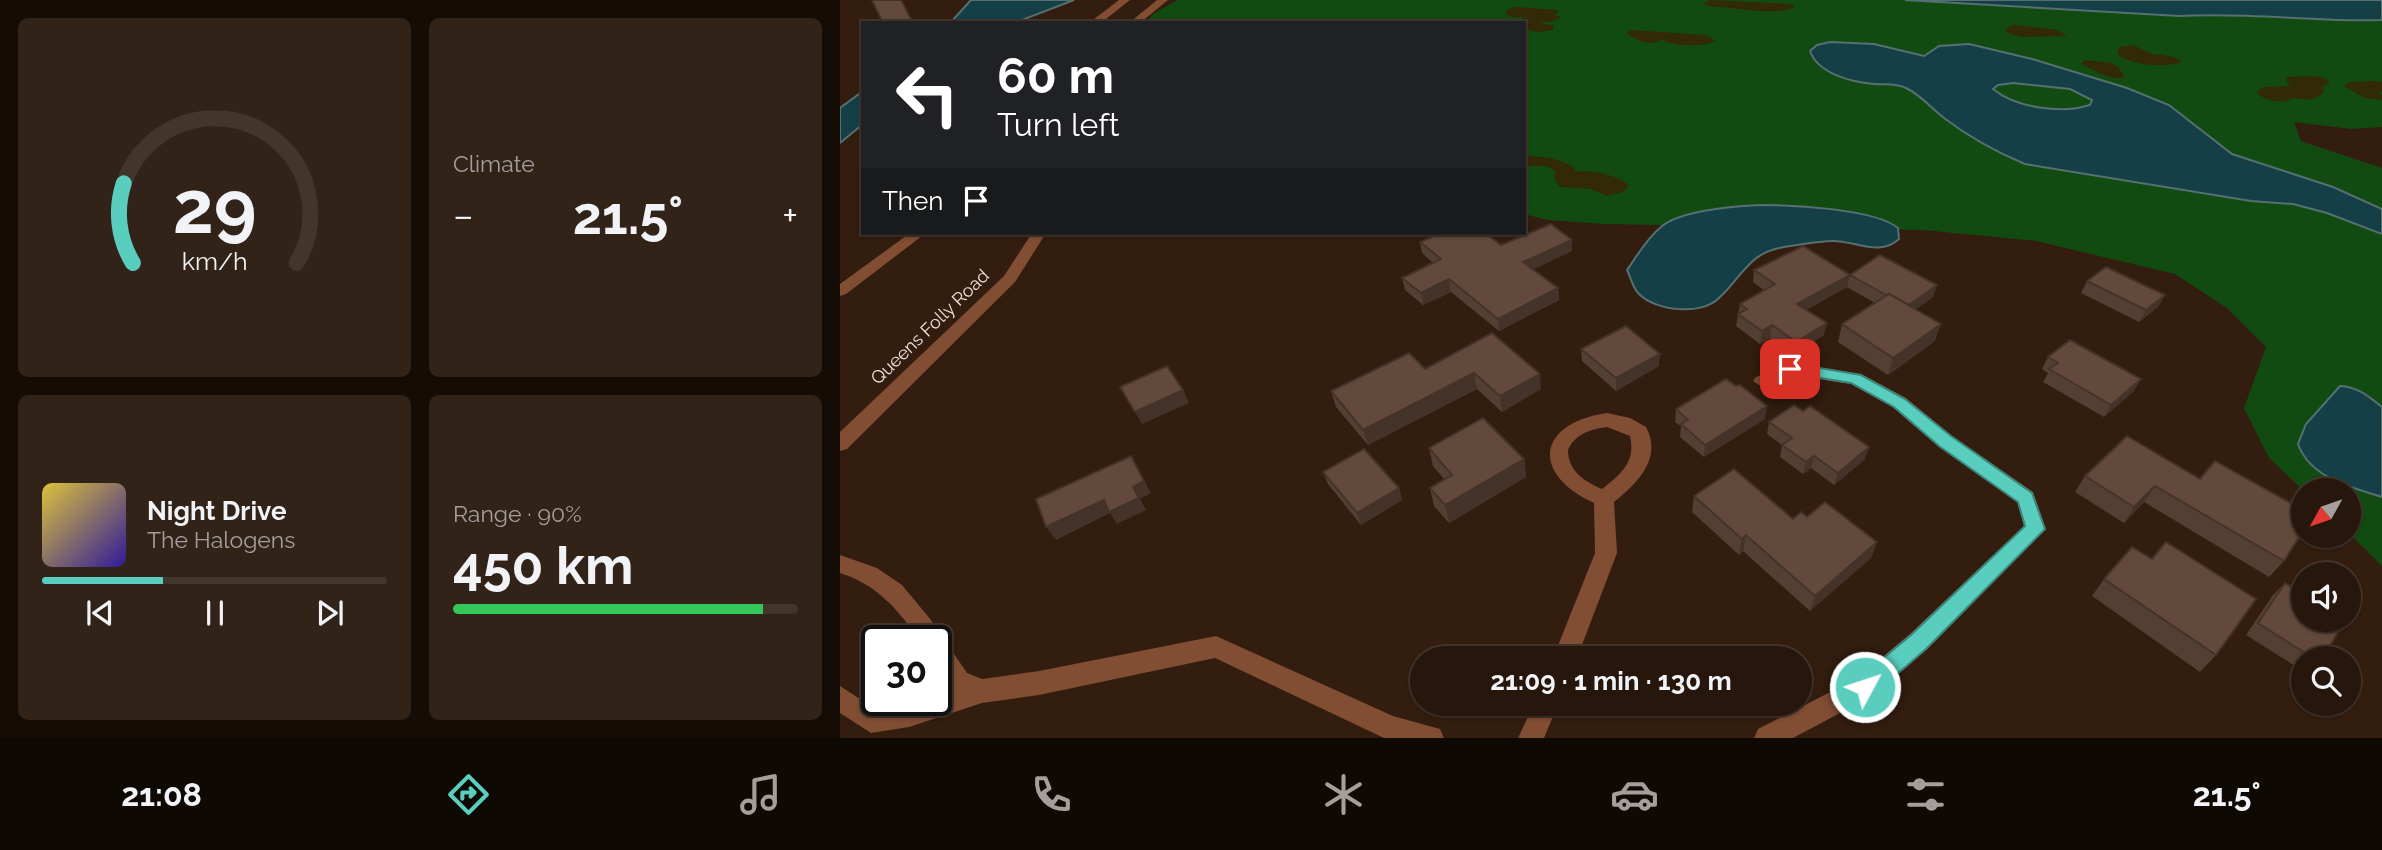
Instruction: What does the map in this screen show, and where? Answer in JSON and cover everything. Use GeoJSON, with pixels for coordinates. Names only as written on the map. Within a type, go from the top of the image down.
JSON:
{"type":"FeatureCollection","features":[{"type":"Feature","properties":{"kind":"street"},"geometry":{"type":"LineString","coordinates":[[1097,21],[1125,0]]}},
{"type":"Feature","properties":{"kind":"street"},"geometry":{"type":"LineString","coordinates":[[1137,21],[1163,0]]}},
{"type":"Feature","properties":{"kind":"street"},"geometry":{"type":"LineString","coordinates":[[840,291],[916,235]]}},
{"type":"Feature","properties":{"kind":"street","name":"Queens Folly Road"},"geometry":{"type":"LineString","coordinates":[[840,444],[1010,279],[1038,235]]}},
{"type":"Feature","properties":{"kind":"street"},"geometry":{"type":"LineString","coordinates":[[1762,381],[1790,369],[1855,379],[1866,384],[1900,403],[1945,441],[2026,498],[2035,529],[1918,642],[1865,687],[1767,738]]}},
{"type":"Feature","properties":{"kind":"street"},"geometry":{"type":"LineString","coordinates":[[1590,421],[1623,423],[1639,432],[1644,448],[1635,472],[1604,499],[1572,482],[1558,457],[1559,444],[1564,435],[1590,421]]}},
{"type":"Feature","properties":{"kind":"street"},"geometry":{"type":"LineString","coordinates":[[1570,646],[1606,553],[1604,499]]}},
{"type":"Feature","properties":{"kind":"street"},"geometry":{"type":"LineString","coordinates":[[840,564],[854,567],[889,585],[920,625]]}},
{"type":"Feature","properties":{"kind":"street"},"geometry":{"type":"LineString","coordinates":[[840,698],[871,721],[909,715],[982,691],[1039,683],[1216,647],[1390,728],[1418,737],[1431,738]]}},
{"type":"Feature","properties":{"kind":"street"},"geometry":{"type":"LineString","coordinates":[[952,672],[958,681],[982,691]]}},
{"type":"Feature","properties":{"kind":"street"},"geometry":{"type":"LineString","coordinates":[[1531,738],[1541,716]]}},
{"type":"Feature","properties":{"kind":"green space"},"geometry":{"type":"Polygon","coordinates":[[[1178,0],[1905,0],[2179,16],[2382,20],[2382,127],[2351,129],[2294,122],[2301,141],[2382,168],[2382,566],[2361,545],[2361,478],[2291,479],[2269,458],[2244,408],[2266,347],[2227,308],[2175,274],[2036,241],[1923,230],[1606,224],[1548,220],[1526,214],[1526,21],[1148,21],[1153,14],[1178,0]]]}},
{"type":"Feature","properties":{"kind":"sand"},"geometry":{"type":"Polygon","coordinates":[[[1710,0],[1796,6],[1768,11],[1703,4],[1710,0]]]}},
{"type":"Feature","properties":{"kind":"sand"},"geometry":{"type":"Polygon","coordinates":[[[1516,7],[1556,10],[1559,12],[1554,15],[1561,17],[1555,21],[1538,23],[1554,25],[1553,30],[1540,32],[1526,29],[1526,21],[1515,21],[1527,17],[1511,17],[1506,14],[1507,10],[1516,7]]]}},
{"type":"Feature","properties":{"kind":"sand"},"geometry":{"type":"Polygon","coordinates":[[[2009,26],[2058,30],[2067,36],[2021,37],[2005,32],[2009,26]]]}},
{"type":"Feature","properties":{"kind":"sand"},"geometry":{"type":"Polygon","coordinates":[[[1631,30],[1705,35],[1716,41],[1680,45],[1662,39],[1648,43],[1626,33],[1631,30]]]}},
{"type":"Feature","properties":{"kind":"sand"},"geometry":{"type":"Polygon","coordinates":[[[2133,45],[2153,54],[2175,57],[2182,62],[2148,65],[2117,54],[2120,47],[2133,45]]]}},
{"type":"Feature","properties":{"kind":"sand"},"geometry":{"type":"Polygon","coordinates":[[[2085,60],[2111,63],[2118,67],[2125,77],[2103,75],[2081,64],[2085,60]]]}},
{"type":"Feature","properties":{"kind":"sand"},"geometry":{"type":"Polygon","coordinates":[[[2288,77],[2323,77],[2330,83],[2322,87],[2325,90],[2322,94],[2307,100],[2293,98],[2280,102],[2256,93],[2263,87],[2290,86],[2286,80],[2288,77]]]}},
{"type":"Feature","properties":{"kind":"sand"},"geometry":{"type":"Polygon","coordinates":[[[2350,82],[2382,82],[2382,92],[2378,93],[2382,95],[2382,100],[2365,98],[2344,86],[2350,82]]]}},
{"type":"Feature","properties":{"kind":"sand"},"geometry":{"type":"Polygon","coordinates":[[[1526,155],[1551,158],[1573,166],[1576,172],[1604,174],[1629,186],[1623,192],[1606,196],[1591,189],[1560,187],[1555,181],[1555,171],[1546,166],[1526,166],[1526,155]]]}},
{"type":"Feature","properties":{"kind":"water"},"geometry":{"type":"Polygon","coordinates":[[[971,0],[1074,0],[1019,21],[952,21],[971,0]]]}},
{"type":"Feature","properties":{"kind":"water"},"geometry":{"type":"Polygon","coordinates":[[[1905,0],[2382,0],[2382,20],[2179,16],[1905,0]]]}},
{"type":"Feature","properties":{"kind":"water"},"geometry":{"type":"Polygon","coordinates":[[[1830,42],[1874,44],[1924,56],[1939,46],[1969,44],[2032,59],[2127,88],[2169,105],[2232,154],[2333,187],[2382,209],[2382,234],[2327,213],[2293,204],[2251,201],[2025,164],[1963,132],[1906,88],[1856,81],[1828,71],[1820,66],[1810,51],[1817,45],[1830,42]],[[2013,83],[1998,85],[1993,89],[2026,105],[2066,109],[2090,105],[2092,100],[2070,89],[2013,83]]]}},
{"type":"Feature","properties":{"kind":"water"},"geometry":{"type":"Polygon","coordinates":[[[861,92],[861,126],[840,143],[840,108],[861,92]]]}},
{"type":"Feature","properties":{"kind":"water"},"geometry":{"type":"Polygon","coordinates":[[[1762,205],[1833,209],[1872,216],[1898,228],[1899,239],[1892,244],[1876,248],[1833,241],[1776,249],[1756,258],[1719,298],[1701,307],[1679,309],[1656,304],[1635,289],[1627,270],[1656,231],[1670,221],[1695,213],[1762,205]]]}},
{"type":"Feature","properties":{"kind":"water"},"geometry":{"type":"Polygon","coordinates":[[[2340,386],[2358,390],[2382,407],[2382,497],[2361,490],[2361,478],[2330,478],[2312,465],[2298,444],[2306,424],[2340,386]]]}},
{"type":"Feature","properties":{"kind":"building"},"geometry":{"type":"Polygon","coordinates":[[[872,0],[901,0],[912,21],[882,21],[872,0]]]}},
{"type":"Feature","properties":{"kind":"building"},"geometry":{"type":"Polygon","coordinates":[[[1551,224],[1572,240],[1523,262],[1558,288],[1498,319],[1449,279],[1421,293],[1402,278],[1441,259],[1420,242],[1436,235],[1488,235],[1501,245],[1551,224]]]}},
{"type":"Feature","properties":{"kind":"building"},"geometry":{"type":"Polygon","coordinates":[[[1803,246],[1850,275],[1797,304],[1827,323],[1796,342],[1772,325],[1762,331],[1738,314],[1747,309],[1740,304],[1775,284],[1754,270],[1803,246]]]}},
{"type":"Feature","properties":{"kind":"building"},"geometry":{"type":"Polygon","coordinates":[[[1880,255],[1937,285],[1909,305],[1850,275],[1880,255]]]}},
{"type":"Feature","properties":{"kind":"building"},"geometry":{"type":"Polygon","coordinates":[[[2106,267],[2165,295],[2146,310],[2087,281],[2106,267]]]}},
{"type":"Feature","properties":{"kind":"building"},"geometry":{"type":"Polygon","coordinates":[[[1889,294],[1941,324],[1893,358],[1842,324],[1889,294]]]}},
{"type":"Feature","properties":{"kind":"building"},"geometry":{"type":"Polygon","coordinates":[[[1626,326],[1660,354],[1616,378],[1581,349],[1626,326]]]}},
{"type":"Feature","properties":{"kind":"building"},"geometry":{"type":"Polygon","coordinates":[[[1492,333],[1540,374],[1500,396],[1474,373],[1363,430],[1331,391],[1409,353],[1425,369],[1492,333]]]}},
{"type":"Feature","properties":{"kind":"building"},"geometry":{"type":"Polygon","coordinates":[[[2070,340],[2141,379],[2111,405],[2049,369],[2058,363],[2048,357],[2070,340]]]}},
{"type":"Feature","properties":{"kind":"building"},"geometry":{"type":"Polygon","coordinates":[[[1167,366],[1183,390],[1135,412],[1120,387],[1167,366]]]}},
{"type":"Feature","properties":{"kind":"building"},"geometry":{"type":"Polygon","coordinates":[[[1726,379],[1736,386],[1740,385],[1767,406],[1705,445],[1681,424],[1688,420],[1676,409],[1726,379]]]}},
{"type":"Feature","properties":{"kind":"building"},"geometry":{"type":"Polygon","coordinates":[[[1794,405],[1803,411],[1810,406],[1869,447],[1838,473],[1814,456],[1806,462],[1782,445],[1792,438],[1769,422],[1794,405]]]}},
{"type":"Feature","properties":{"kind":"building"},"geometry":{"type":"Polygon","coordinates":[[[1483,418],[1524,459],[1445,505],[1430,488],[1452,475],[1429,448],[1483,418]]]}},
{"type":"Feature","properties":{"kind":"building"},"geometry":{"type":"Polygon","coordinates":[[[2127,436],[2200,479],[2215,461],[2291,503],[2292,548],[2284,561],[2155,486],[2134,507],[2085,476],[2127,436]]]}},
{"type":"Feature","properties":{"kind":"building"},"geometry":{"type":"Polygon","coordinates":[[[1364,449],[1399,488],[1357,513],[1323,472],[1364,449]]]}},
{"type":"Feature","properties":{"kind":"building"},"geometry":{"type":"Polygon","coordinates":[[[1131,456],[1144,481],[1133,487],[1139,498],[1109,512],[1104,500],[1046,527],[1036,499],[1131,456]]]}},
{"type":"Feature","properties":{"kind":"building"},"geometry":{"type":"Polygon","coordinates":[[[1734,469],[1793,519],[1801,512],[1807,517],[1825,502],[1877,542],[1815,596],[1746,535],[1742,539],[1694,496],[1734,469]]]}},
{"type":"Feature","properties":{"kind":"building"},"geometry":{"type":"Polygon","coordinates":[[[2166,542],[2256,599],[2216,655],[2104,579],[2132,547],[2152,559],[2166,542]]]}},
{"type":"Feature","properties":{"kind":"building"},"geometry":{"type":"Polygon","coordinates":[[[2285,583],[2291,587],[2291,632],[2338,632],[2330,646],[2294,646],[2258,623],[2285,583]]]}},
{"type":"Feature","properties":{"kind":"route"},"geometry":{"type":"LineString","coordinates":[[1790,369],[1855,379],[1900,403],[1945,441],[2026,498],[2035,529],[1918,642],[1865,687]]}}]}
